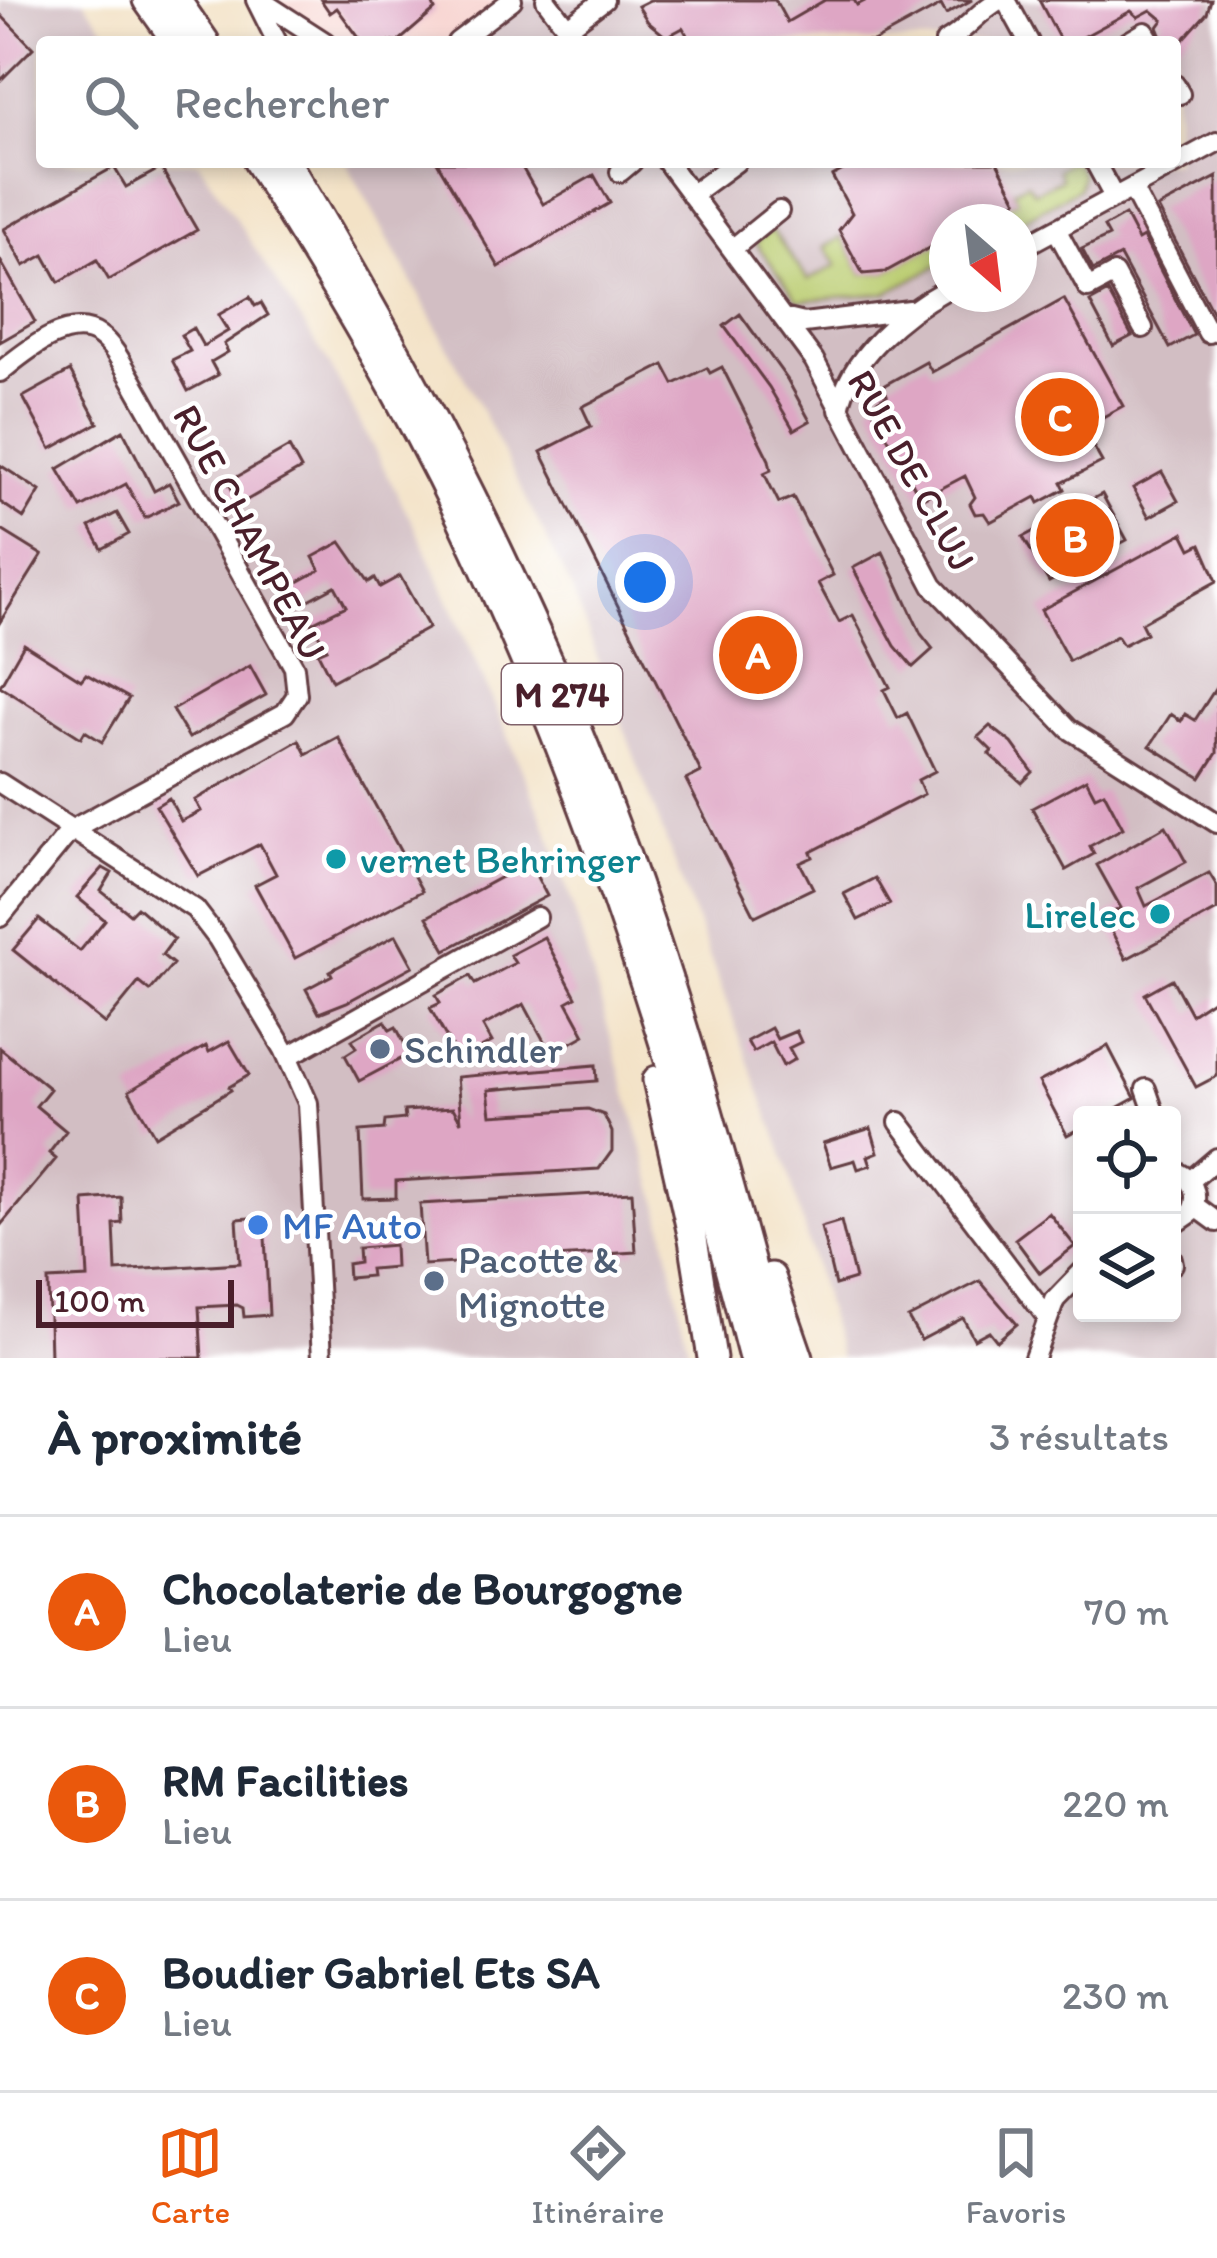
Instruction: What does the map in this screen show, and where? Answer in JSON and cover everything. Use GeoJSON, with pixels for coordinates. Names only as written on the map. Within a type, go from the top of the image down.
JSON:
{"type":"FeatureCollection","features":[{"type":"Feature","properties":{"kind":"highway"},"geometry":{"type":"LineString","coordinates":[[147,0],[173,36]]}},
{"type":"Feature","properties":{"kind":"highway"},"geometry":{"type":"LineString","coordinates":[[176,0],[201,36]]}},
{"type":"Feature","properties":{"kind":"highway","name":"M 274"},"geometry":{"type":"LineString","coordinates":[[262,168],[355,321],[476,550],[546,712],[607,876],[681,1101],[753,1358]]}},
{"type":"Feature","properties":{"kind":"highway","name":"M 274"},"geometry":{"type":"LineString","coordinates":[[290,168],[403,361],[499,550],[583,745],[687,1041],[776,1358]]}},
{"type":"Feature","properties":{"kind":"highway"},"geometry":{"type":"LineString","coordinates":[[310,168],[403,361]]}},
{"type":"Feature","properties":{"kind":"highway"},"geometry":{"type":"LineString","coordinates":[[607,876],[612,919],[672,1142],[712,1358]]}},
{"type":"Feature","properties":{"kind":"highway"},"geometry":{"type":"LineString","coordinates":[[687,1041],[717,1109],[799,1358]]}},
{"type":"Feature","properties":{"kind":"street"},"geometry":{"type":"LineString","coordinates":[[465,36],[512,0]]}},
{"type":"Feature","properties":{"kind":"street"},"geometry":{"type":"LineString","coordinates":[[546,0],[572,35],[604,0]]}},
{"type":"Feature","properties":{"kind":"street"},"geometry":{"type":"LineString","coordinates":[[956,36],[979,11],[1002,0],[1025,36]]}},
{"type":"Feature","properties":{"kind":"street"},"geometry":{"type":"LineString","coordinates":[[259,2],[274,36]]}},
{"type":"Feature","properties":{"kind":"street"},"geometry":{"type":"LineString","coordinates":[[259,2],[316,36]]}},
{"type":"Feature","properties":{"kind":"street"},"geometry":{"type":"LineString","coordinates":[[1181,162],[1217,142]]}},
{"type":"Feature","properties":{"kind":"street","name":"RUE DE CLUJ"},"geometry":{"type":"LineString","coordinates":[[672,168],[814,360],[933,586],[1069,729],[1217,823]]}},
{"type":"Feature","properties":{"kind":"street"},"geometry":{"type":"LineString","coordinates":[[692,195],[726,168]]}},
{"type":"Feature","properties":{"kind":"street"},"geometry":{"type":"LineString","coordinates":[[1100,168],[1123,193],[1208,333],[1217,328]]}},
{"type":"Feature","properties":{"kind":"street"},"geometry":{"type":"LineString","coordinates":[[1037,240],[1169,168]]}},
{"type":"Feature","properties":{"kind":"street"},"geometry":{"type":"LineString","coordinates":[[732,249],[779,211]]}},
{"type":"Feature","properties":{"kind":"street"},"geometry":{"type":"LineString","coordinates":[[1056,230],[1088,288],[1114,274],[1143,328]]}},
{"type":"Feature","properties":{"kind":"street"},"geometry":{"type":"LineString","coordinates":[[838,411],[843,386],[909,310],[929,299]]}},
{"type":"Feature","properties":{"kind":"street"},"geometry":{"type":"LineString","coordinates":[[784,318],[804,323],[909,310]]}},
{"type":"Feature","properties":{"kind":"street","name":"RUE CHAMPEAU"},"geometry":{"type":"LineString","coordinates":[[0,373],[65,331],[81,328],[105,339],[294,667],[297,694],[285,713],[71,830]]}},
{"type":"Feature","properties":{"kind":"street"},"geometry":{"type":"LineString","coordinates":[[0,783],[195,909],[218,938],[289,1056],[308,1103],[322,1358]]}},
{"type":"Feature","properties":{"kind":"street"},"geometry":{"type":"LineString","coordinates":[[0,916],[71,830]]}},
{"type":"Feature","properties":{"kind":"street"},"geometry":{"type":"LineString","coordinates":[[289,1056],[537,917]]}},
{"type":"Feature","properties":{"kind":"street"},"geometry":{"type":"LineString","coordinates":[[1146,1088],[1152,1106]]}},
{"type":"Feature","properties":{"kind":"street"},"geometry":{"type":"LineString","coordinates":[[899,1123],[1046,1316]]}},
{"type":"Feature","properties":{"kind":"street"},"geometry":{"type":"LineString","coordinates":[[1181,1170],[1217,1158]]}},
{"type":"Feature","properties":{"kind":"street"},"geometry":{"type":"LineString","coordinates":[[1181,1179],[1195,1206],[1217,1222]]}},
{"type":"Feature","properties":{"kind":"street"},"geometry":{"type":"LineString","coordinates":[[1181,1222],[1195,1206]]}},
{"type":"Feature","properties":{"kind":"street"},"geometry":{"type":"LineString","coordinates":[[1034,1358],[1046,1316],[1073,1279]]}},
{"type":"Feature","properties":{"kind":"shaded area"},"geometry":{"type":"Polygon","coordinates":[[[0,0],[84,0],[110,36],[36,36],[36,168],[203,168],[330,365],[423,543],[548,831],[660,1208],[690,1358],[0,1358],[0,0]]]}},
{"type":"Feature","properties":{"kind":"shaded area"},"geometry":{"type":"Polygon","coordinates":[[[257,0],[512,0],[463,36],[315,36],[257,0]]]}},
{"type":"Feature","properties":{"kind":"shaded area"},"geometry":{"type":"Polygon","coordinates":[[[512,0],[1217,0],[1217,1358],[840,1358],[782,1150],[571,587],[469,386],[349,168],[1181,168],[1181,36],[464,36],[512,0]]]}},
{"type":"Feature","properties":{"kind":"green space"},"geometry":{"type":"Polygon","coordinates":[[[1060,168],[1078,168],[1082,175],[1079,188],[1037,212],[1037,204],[1010,204],[1017,200],[1013,191],[1027,183],[1034,192],[1061,179],[1060,168]]]}},
{"type":"Feature","properties":{"kind":"green space"},"geometry":{"type":"Polygon","coordinates":[[[771,229],[808,280],[837,265],[824,247],[842,237],[863,274],[885,272],[929,248],[929,270],[886,293],[798,301],[755,242],[771,229]]]}},
{"type":"Feature","properties":{"kind":"building"},"geometry":{"type":"Polygon","coordinates":[[[321,0],[431,0],[435,10],[405,36],[358,36],[337,8],[330,13],[321,0]]]}},
{"type":"Feature","properties":{"kind":"building"},"geometry":{"type":"Polygon","coordinates":[[[650,0],[775,0],[787,22],[825,0],[854,0],[857,5],[867,0],[972,0],[946,14],[941,5],[884,36],[688,36],[683,28],[665,36],[638,6],[650,0]]]}},
{"type":"Feature","properties":{"kind":"building"},"geometry":{"type":"Polygon","coordinates":[[[1039,0],[1211,0],[1207,13],[1181,42],[1181,36],[1162,36],[1158,27],[1163,20],[1151,10],[1138,17],[1131,11],[1085,36],[1058,36],[1039,0]]]}},
{"type":"Feature","properties":{"kind":"building"},"geometry":{"type":"Polygon","coordinates":[[[0,14],[33,48],[0,81],[0,14]]]}},
{"type":"Feature","properties":{"kind":"building"},"geometry":{"type":"Polygon","coordinates":[[[112,168],[126,187],[161,168],[197,230],[109,280],[97,260],[59,282],[44,255],[24,266],[4,229],[112,168]]]}},
{"type":"Feature","properties":{"kind":"building"},"geometry":{"type":"Polygon","coordinates":[[[441,168],[522,168],[543,204],[594,175],[610,203],[499,267],[441,168]]]}},
{"type":"Feature","properties":{"kind":"building"},"geometry":{"type":"Polygon","coordinates":[[[847,168],[1000,168],[1017,200],[1010,204],[929,204],[929,248],[885,272],[863,274],[839,230],[852,213],[832,176],[847,168]]]}},
{"type":"Feature","properties":{"kind":"building"},"geometry":{"type":"Polygon","coordinates":[[[1217,177],[1217,315],[1214,315],[1158,208],[1217,177]]]}},
{"type":"Feature","properties":{"kind":"building"},"geometry":{"type":"Polygon","coordinates":[[[1125,215],[1138,240],[1143,237],[1194,335],[1170,348],[1120,256],[1093,270],[1082,249],[1109,236],[1104,227],[1125,215]]]}},
{"type":"Feature","properties":{"kind":"building"},"geometry":{"type":"Polygon","coordinates":[[[0,260],[35,322],[0,342],[0,260]]]}},
{"type":"Feature","properties":{"kind":"building"},"geometry":{"type":"Polygon","coordinates":[[[1108,292],[1132,336],[1113,346],[1090,302],[1108,292]]]}},
{"type":"Feature","properties":{"kind":"building"},"geometry":{"type":"Polygon","coordinates":[[[250,297],[268,315],[224,344],[228,352],[211,362],[218,375],[188,391],[172,360],[190,351],[181,335],[193,328],[203,346],[228,331],[218,315],[250,297]]]}},
{"type":"Feature","properties":{"kind":"building"},"geometry":{"type":"Polygon","coordinates":[[[1064,299],[1123,406],[1083,428],[1102,462],[1062,483],[1065,489],[1039,503],[1036,497],[990,522],[984,513],[975,514],[970,504],[975,497],[965,476],[921,499],[870,405],[887,395],[883,386],[926,362],[932,372],[1064,299]]]}},
{"type":"Feature","properties":{"kind":"building"},"geometry":{"type":"Polygon","coordinates":[[[740,314],[787,379],[810,421],[794,430],[724,326],[740,314]]]}},
{"type":"Feature","properties":{"kind":"building"},"geometry":{"type":"Polygon","coordinates":[[[664,365],[674,384],[707,368],[710,373],[722,367],[769,460],[771,470],[764,473],[779,503],[793,497],[833,575],[818,583],[839,622],[853,615],[890,687],[884,690],[898,718],[907,713],[935,771],[918,780],[924,794],[811,852],[813,857],[800,863],[813,888],[755,916],[686,780],[701,772],[541,452],[591,426],[582,407],[664,365]]]}},
{"type":"Feature","properties":{"kind":"building"},"geometry":{"type":"Polygon","coordinates":[[[70,371],[98,423],[51,449],[23,397],[70,371]]]}},
{"type":"Feature","properties":{"kind":"building"},"geometry":{"type":"Polygon","coordinates":[[[123,430],[154,491],[169,483],[179,501],[145,518],[126,484],[81,508],[58,469],[123,430]]]}},
{"type":"Feature","properties":{"kind":"building"},"geometry":{"type":"Polygon","coordinates":[[[289,447],[301,469],[240,504],[228,482],[289,447]]]}},
{"type":"Feature","properties":{"kind":"building"},"geometry":{"type":"Polygon","coordinates":[[[0,465],[40,491],[24,518],[0,502],[0,465]]]}},
{"type":"Feature","properties":{"kind":"building"},"geometry":{"type":"Polygon","coordinates":[[[1162,472],[1178,501],[1149,517],[1133,488],[1162,472]]]}},
{"type":"Feature","properties":{"kind":"building"},"geometry":{"type":"Polygon","coordinates":[[[1102,494],[1127,540],[1049,582],[1023,537],[1102,494]]]}},
{"type":"Feature","properties":{"kind":"building"},"geometry":{"type":"Polygon","coordinates":[[[117,513],[129,534],[102,549],[90,527],[117,513]]]}},
{"type":"Feature","properties":{"kind":"building"},"geometry":{"type":"Polygon","coordinates":[[[0,529],[42,555],[0,622],[0,529]]]}},
{"type":"Feature","properties":{"kind":"building"},"geometry":{"type":"Polygon","coordinates":[[[1183,533],[1191,549],[1201,544],[1217,581],[1141,623],[1146,633],[1123,645],[1117,636],[1069,661],[1041,610],[1183,533]]]}},
{"type":"Feature","properties":{"kind":"building"},"geometry":{"type":"Polygon","coordinates":[[[341,542],[369,582],[375,578],[380,587],[400,576],[429,628],[332,681],[318,653],[327,649],[312,623],[346,606],[335,586],[292,609],[275,578],[284,573],[296,583],[320,570],[313,557],[341,542]]]}},
{"type":"Feature","properties":{"kind":"building"},"geometry":{"type":"Polygon","coordinates":[[[883,552],[921,634],[933,649],[913,667],[895,646],[853,568],[883,552]]]}},
{"type":"Feature","properties":{"kind":"building"},"geometry":{"type":"Polygon","coordinates":[[[24,644],[81,680],[86,674],[129,698],[102,742],[85,731],[81,738],[0,686],[24,644]]]}},
{"type":"Feature","properties":{"kind":"building"},"geometry":{"type":"Polygon","coordinates":[[[250,666],[266,695],[189,738],[172,710],[250,666]]]}},
{"type":"Feature","properties":{"kind":"building"},"geometry":{"type":"Polygon","coordinates":[[[1217,686],[1217,753],[1201,778],[1150,746],[1171,714],[1181,721],[1185,714],[1195,720],[1217,686]]]}},
{"type":"Feature","properties":{"kind":"building"},"geometry":{"type":"Polygon","coordinates":[[[990,726],[1012,743],[1033,772],[1022,783],[989,754],[992,751],[978,737],[990,726]]]}},
{"type":"Feature","properties":{"kind":"building","name":"vernet Behringer"},"geometry":{"type":"Polygon","coordinates":[[[338,737],[422,891],[295,958],[255,885],[276,874],[260,844],[198,876],[156,806],[169,798],[181,821],[201,811],[195,800],[299,740],[306,754],[338,737]]]}},
{"type":"Feature","properties":{"kind":"building"},"geometry":{"type":"Polygon","coordinates":[[[1086,779],[1095,796],[1104,792],[1123,828],[1090,846],[1094,854],[1066,870],[1032,808],[1086,779]]]}},
{"type":"Feature","properties":{"kind":"building"},"geometry":{"type":"Polygon","coordinates":[[[1166,826],[1186,862],[1138,888],[1146,906],[1209,873],[1217,886],[1217,910],[1126,959],[1104,917],[1121,908],[1097,865],[1166,826]]]}},
{"type":"Feature","properties":{"kind":"building"},"geometry":{"type":"Polygon","coordinates":[[[529,862],[547,896],[446,950],[427,917],[529,862]]]}},
{"type":"Feature","properties":{"kind":"building"},"geometry":{"type":"Polygon","coordinates":[[[103,868],[112,873],[101,891],[130,914],[137,907],[174,939],[162,955],[173,964],[150,991],[139,982],[105,1024],[13,950],[39,919],[80,951],[105,920],[77,897],[103,868]]]}},
{"type":"Feature","properties":{"kind":"building"},"geometry":{"type":"Polygon","coordinates":[[[875,878],[890,904],[858,920],[844,894],[875,878]]]}},
{"type":"Feature","properties":{"kind":"building"},"geometry":{"type":"Polygon","coordinates":[[[396,935],[413,966],[319,1013],[306,989],[396,935]]]}},
{"type":"Feature","properties":{"kind":"building"},"geometry":{"type":"Polygon","coordinates":[[[544,937],[576,997],[567,1002],[585,1035],[551,1054],[524,1004],[483,1026],[492,1042],[459,1060],[430,1008],[440,1003],[436,995],[470,976],[475,984],[515,963],[510,955],[544,937]]]}},
{"type":"Feature","properties":{"kind":"building"},"geometry":{"type":"Polygon","coordinates":[[[1172,979],[1191,1014],[1217,997],[1217,1076],[1196,1087],[1145,994],[1172,979]]]}},
{"type":"Feature","properties":{"kind":"building","name":"Schindler"},"geometry":{"type":"Polygon","coordinates":[[[385,1021],[390,1030],[396,1027],[410,1054],[359,1081],[345,1055],[356,1048],[352,1040],[385,1021]]]}},
{"type":"Feature","properties":{"kind":"building"},"geometry":{"type":"Polygon","coordinates":[[[771,1028],[777,1039],[796,1031],[801,1042],[789,1048],[795,1059],[783,1066],[771,1042],[753,1052],[747,1041],[771,1028]]]}},
{"type":"Feature","properties":{"kind":"building"},"geometry":{"type":"Polygon","coordinates":[[[229,1041],[249,1075],[155,1136],[129,1091],[206,1046],[209,1052],[229,1041]]]}},
{"type":"Feature","properties":{"kind":"building"},"geometry":{"type":"Polygon","coordinates":[[[1108,1046],[1135,1098],[1120,1106],[1073,1106],[1073,1132],[1067,1135],[1039,1082],[1108,1046]]]}},
{"type":"Feature","properties":{"kind":"building"},"geometry":{"type":"Polygon","coordinates":[[[0,1048],[50,1089],[36,1106],[66,1131],[49,1153],[56,1159],[0,1226],[0,1048]]]}},
{"type":"Feature","properties":{"kind":"building"},"geometry":{"type":"Polygon","coordinates":[[[596,1065],[597,1081],[488,1090],[491,1115],[588,1109],[604,1115],[612,1132],[612,1151],[599,1169],[396,1181],[396,1198],[363,1199],[360,1131],[384,1129],[385,1121],[405,1119],[404,1111],[453,1108],[461,1122],[457,1077],[596,1065]]]}},
{"type":"Feature","properties":{"kind":"building"},"geometry":{"type":"Polygon","coordinates":[[[871,1128],[878,1152],[868,1156],[871,1165],[858,1169],[855,1160],[831,1167],[823,1143],[871,1128]]]}},
{"type":"Feature","properties":{"kind":"building"},"geometry":{"type":"Polygon","coordinates":[[[632,1192],[636,1252],[424,1265],[420,1204],[632,1192]]]}},
{"type":"Feature","properties":{"kind":"building"},"geometry":{"type":"Polygon","coordinates":[[[121,1197],[122,1223],[114,1224],[116,1271],[240,1263],[237,1219],[264,1217],[269,1315],[244,1317],[243,1308],[237,1305],[199,1307],[202,1358],[50,1358],[48,1280],[88,1278],[84,1200],[121,1197]]]}},
{"type":"Feature","properties":{"kind":"building"},"geometry":{"type":"Polygon","coordinates":[[[1049,1213],[1073,1248],[1040,1273],[1015,1239],[1049,1213]]]}},
{"type":"Feature","properties":{"kind":"building"},"geometry":{"type":"Polygon","coordinates":[[[841,1221],[855,1279],[835,1285],[821,1227],[841,1221]]]}},
{"type":"Feature","properties":{"kind":"building"},"geometry":{"type":"Polygon","coordinates":[[[394,1245],[395,1267],[370,1269],[371,1276],[348,1278],[347,1264],[359,1262],[358,1248],[394,1245]]]}},
{"type":"Feature","properties":{"kind":"building"},"geometry":{"type":"Polygon","coordinates":[[[980,1281],[1017,1324],[997,1341],[989,1331],[974,1339],[963,1318],[921,1340],[908,1318],[980,1281]]]}},
{"type":"Feature","properties":{"kind":"place","name":"Boudier Gabriel Ets SA"},"geometry":{"type":"Point","coordinates":[1060,417]}},
{"type":"Feature","properties":{"kind":"place","name":"RM Facilities"},"geometry":{"type":"Point","coordinates":[1075,538]}},
{"type":"Feature","properties":{"kind":"place","name":"Chocolaterie de Bourgogne"},"geometry":{"type":"Point","coordinates":[758,655]}},
{"type":"Feature","properties":{"kind":"place","name":"vernet Behringer"},"geometry":{"type":"Point","coordinates":[336,859]}},
{"type":"Feature","properties":{"kind":"place","name":"Lirelec"},"geometry":{"type":"Point","coordinates":[1160,914]}},
{"type":"Feature","properties":{"kind":"place","name":"Schindler"},"geometry":{"type":"Point","coordinates":[380,1049]}},
{"type":"Feature","properties":{"kind":"place","name":"MF Auto"},"geometry":{"type":"Point","coordinates":[258,1225]}},
{"type":"Feature","properties":{"kind":"place","name":"Pacotte & Mignotte"},"geometry":{"type":"Point","coordinates":[434,1281]}}]}
